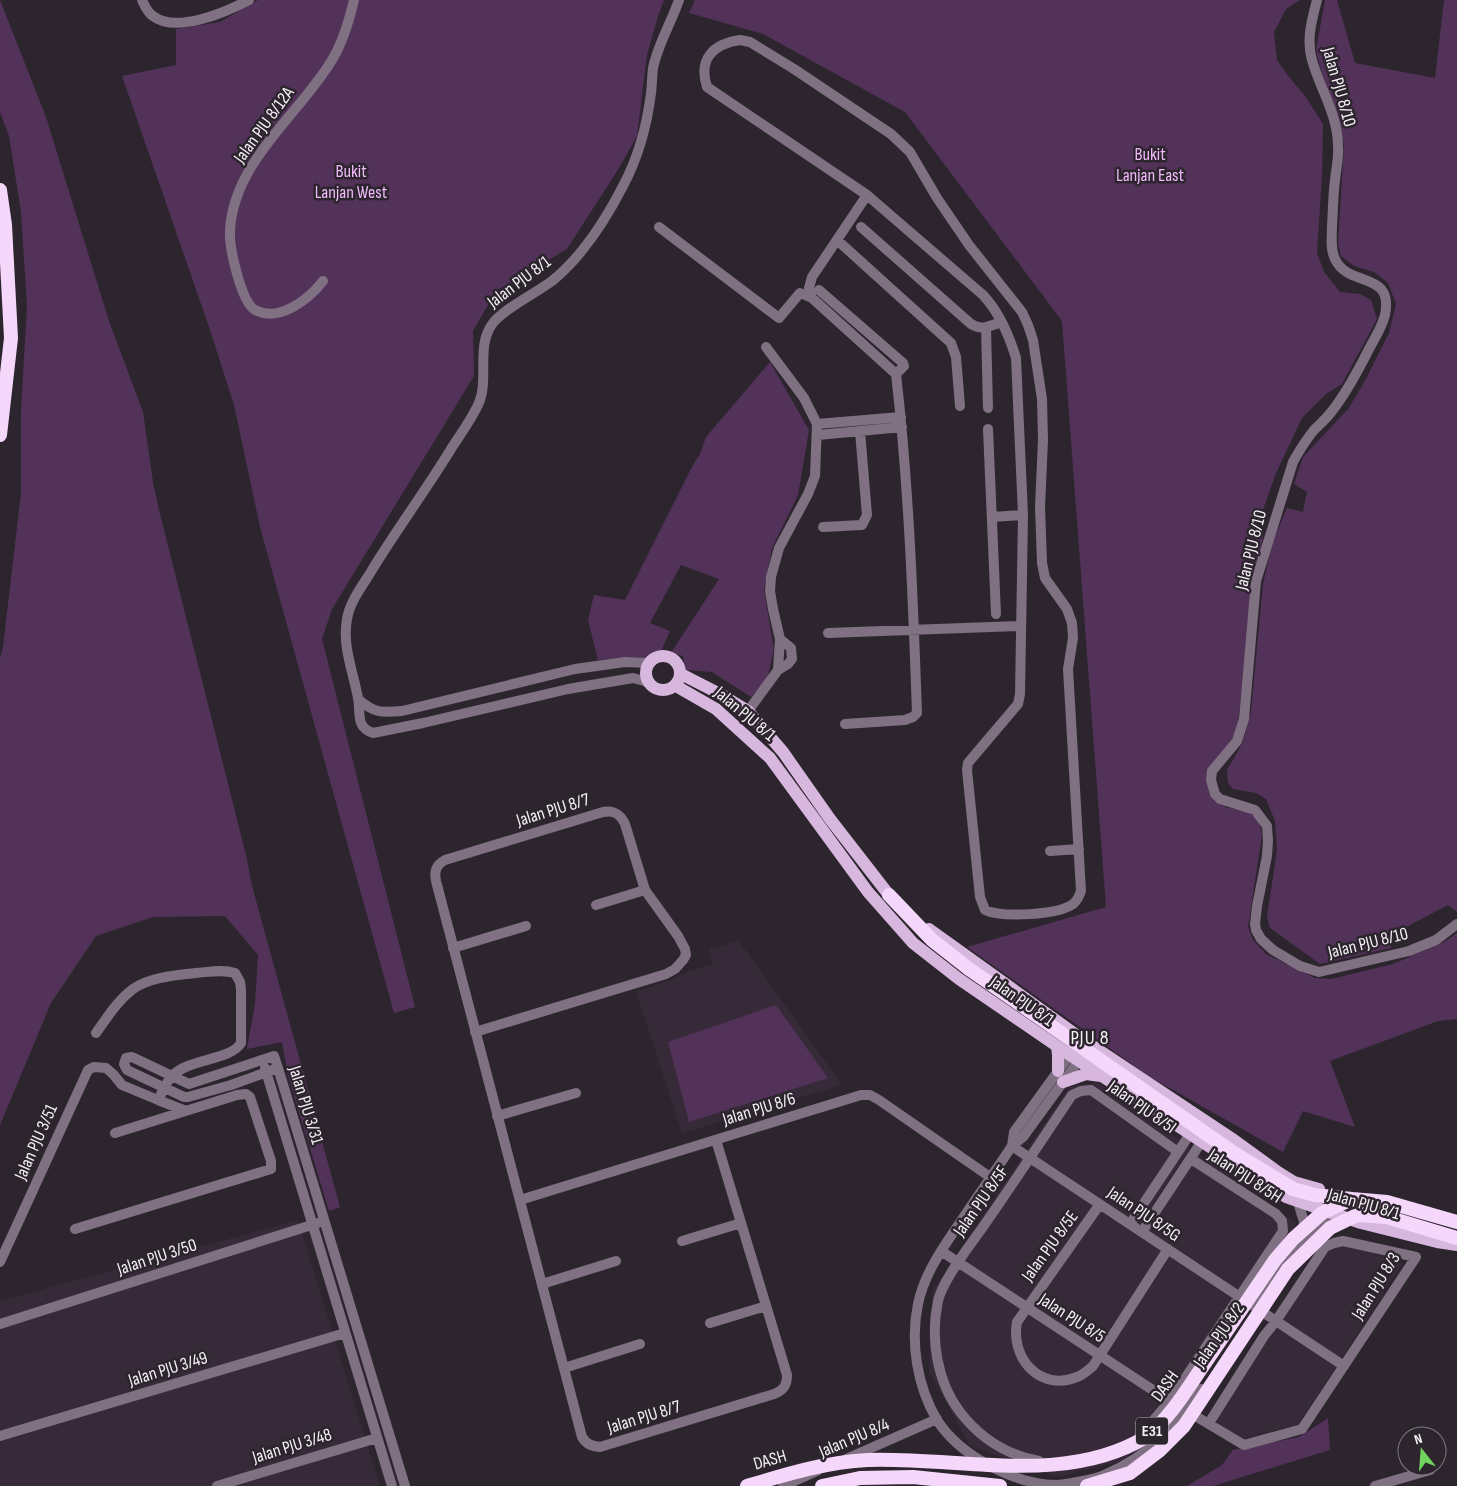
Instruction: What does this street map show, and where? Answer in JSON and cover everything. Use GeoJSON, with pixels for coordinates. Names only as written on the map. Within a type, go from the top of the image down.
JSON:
{"type":"FeatureCollection","features":[{"type":"Feature","properties":{"kind":"highway"},"geometry":{"type":"LineString","coordinates":[[0,190],[5,225],[11,338],[0,435]]}},
{"type":"Feature","properties":{"kind":"highway"},"geometry":{"type":"LineString","coordinates":[[889,895],[932,940],[969,969],[1234,1153],[1293,1189],[1315,1195],[1352,1199]]}},
{"type":"Feature","properties":{"kind":"highway","name":"DASH"},"geometry":{"type":"LineString","coordinates":[[746,1486],[816,1466],[867,1460],[920,1461],[1027,1474],[1079,1469],[1118,1456],[1146,1437],[1170,1414],[1275,1260],[1293,1239],[1322,1213],[1352,1199],[1387,1202],[1457,1222]]}},
{"type":"Feature","properties":{"kind":"highway","name":"DASH"},"geometry":{"type":"LineString","coordinates":[[1087,1486],[1130,1473],[1159,1451],[1184,1426],[1288,1269],[1330,1228],[1357,1216],[1387,1217],[1457,1238]]}},
{"type":"Feature","properties":{"kind":"highway"},"geometry":{"type":"LineString","coordinates":[[822,1486],[860,1478],[913,1477],[1000,1486]]}},
{"type":"Feature","properties":{"kind":"main road"},"geometry":{"type":"LineString","coordinates":[[658,657],[669,657],[678,664],[678,680],[664,691],[652,687],[648,682],[646,672],[649,663],[658,657]]}},
{"type":"Feature","properties":{"kind":"main road","name":"Jalan PJU 8/1"},"geometry":{"type":"LineString","coordinates":[[678,680],[722,695],[748,711],[783,752],[830,819],[889,895],[929,930],[960,952],[1294,1182],[1385,1214],[1442,1229],[1457,1231]]}},
{"type":"Feature","properties":{"kind":"main road","name":"Jalan PJU 8/1"},"geometry":{"type":"LineString","coordinates":[[678,680],[716,709],[770,758],[868,892],[913,943],[959,979],[1057,1046],[1286,1196],[1342,1218],[1427,1240],[1457,1245]]}},
{"type":"Feature","properties":{"kind":"main road"},"geometry":{"type":"LineString","coordinates":[[819,827],[830,819]]}},
{"type":"Feature","properties":{"kind":"main road"},"geometry":{"type":"LineString","coordinates":[[1057,1046],[1060,1077],[1086,1074],[1106,1077]]}},
{"type":"Feature","properties":{"kind":"street"},"geometry":{"type":"LineString","coordinates":[[142,0],[147,10],[153,16],[173,23],[210,17],[237,7],[248,0]]}},
{"type":"Feature","properties":{"kind":"street","name":"Jalan PJU 8/12A"},"geometry":{"type":"LineString","coordinates":[[323,281],[315,292],[281,312],[255,310],[250,306],[240,282],[230,244],[230,230],[241,187],[253,163],[333,59],[348,25],[354,0]]}},
{"type":"Feature","properties":{"kind":"street","name":"Jalan PJU 8/1"},"geometry":{"type":"LineString","coordinates":[[648,682],[633,678],[568,688],[407,727],[374,733],[363,728],[359,715],[358,699],[346,648],[345,632],[349,608],[386,547],[478,406],[482,394],[484,345],[493,323],[550,282],[570,265],[595,234],[624,185],[635,161],[646,122],[653,68],[661,42],[679,0]]}},
{"type":"Feature","properties":{"kind":"street","name":"Jalan PJU 8/10"},"geometry":{"type":"LineString","coordinates":[[1317,0],[1311,23],[1311,59],[1334,118],[1338,145],[1333,202],[1332,249],[1335,260],[1343,270],[1379,286],[1385,300],[1385,315],[1381,328],[1346,392],[1315,429],[1293,462],[1256,581],[1244,718],[1237,741],[1212,771],[1210,780],[1215,794],[1220,799],[1255,810],[1267,826],[1267,856],[1255,924],[1256,930],[1269,947],[1300,966],[1319,972],[1383,958],[1409,951],[1436,940],[1457,924]]}},
{"type":"Feature","properties":{"kind":"street"},"geometry":{"type":"LineString","coordinates":[[730,42],[750,42],[890,134],[910,152],[937,198],[978,257],[1014,300],[1028,325],[1033,340],[1042,399],[1043,440],[1040,516],[1042,563],[1045,578],[1067,609],[1072,623],[1073,638],[1068,669],[1081,890],[1078,900],[1073,904],[1049,913],[999,914],[985,910],[980,897],[967,770],[968,763],[1018,704],[1020,694],[1023,515],[1016,358],[1001,322],[991,304],[983,295],[867,195],[707,87],[704,77],[704,66],[711,53],[718,46],[730,42]]}},
{"type":"Feature","properties":{"kind":"street"},"geometry":{"type":"LineString","coordinates":[[844,724],[905,720],[918,713],[901,422],[896,374],[904,366],[903,363],[815,294],[810,293],[810,283],[867,195]]}},
{"type":"Feature","properties":{"kind":"street"},"geometry":{"type":"LineString","coordinates":[[658,227],[779,318],[800,293],[815,294]]}},
{"type":"Feature","properties":{"kind":"street"},"geometry":{"type":"LineString","coordinates":[[861,227],[977,328],[986,328],[1001,322]]}},
{"type":"Feature","properties":{"kind":"street"},"geometry":{"type":"LineString","coordinates":[[837,240],[951,342],[956,357],[960,406]]}},
{"type":"Feature","properties":{"kind":"street"},"geometry":{"type":"LineString","coordinates":[[986,328],[988,408]]}},
{"type":"Feature","properties":{"kind":"street"},"geometry":{"type":"LineString","coordinates":[[748,711],[778,670],[792,659],[793,654],[788,645],[780,639],[770,592],[770,577],[779,548],[808,494],[815,476],[817,430],[804,398],[766,347]]}},
{"type":"Feature","properties":{"kind":"street"},"geometry":{"type":"LineString","coordinates":[[817,430],[901,422]]}},
{"type":"Feature","properties":{"kind":"street"},"geometry":{"type":"LineString","coordinates":[[817,430],[860,431],[901,422]]}},
{"type":"Feature","properties":{"kind":"street"},"geometry":{"type":"LineString","coordinates":[[988,429],[996,614]]}},
{"type":"Feature","properties":{"kind":"street"},"geometry":{"type":"LineString","coordinates":[[823,527],[862,525],[866,520],[860,431]]}},
{"type":"Feature","properties":{"kind":"street"},"geometry":{"type":"LineString","coordinates":[[992,517],[1023,515]]}},
{"type":"Feature","properties":{"kind":"street"},"geometry":{"type":"LineString","coordinates":[[828,633],[1021,626]]}},
{"type":"Feature","properties":{"kind":"street"},"geometry":{"type":"LineString","coordinates":[[358,699],[376,712],[402,711],[575,669],[625,662],[649,663]]}},
{"type":"Feature","properties":{"kind":"street"},"geometry":{"type":"LineString","coordinates":[[402,711],[407,727]]}},
{"type":"Feature","properties":{"kind":"street","name":"Jalan PJU 8/7"},"geometry":{"type":"LineString","coordinates":[[476,1032],[666,974],[675,969],[683,960],[686,955],[685,949],[678,936],[645,890],[622,818],[611,811],[603,812],[439,863],[434,875],[582,1437],[585,1442],[592,1446],[600,1447],[614,1443],[780,1392],[787,1382],[787,1375],[716,1140]]}},
{"type":"Feature","properties":{"kind":"street"},"geometry":{"type":"LineString","coordinates":[[1050,850],[1079,849]]}},
{"type":"Feature","properties":{"kind":"street"},"geometry":{"type":"LineString","coordinates":[[596,905],[645,890]]}},
{"type":"Feature","properties":{"kind":"street"},"geometry":{"type":"LineString","coordinates":[[453,948],[526,926]]}},
{"type":"Feature","properties":{"kind":"street"},"geometry":{"type":"LineString","coordinates":[[96,1033],[123,998],[134,988],[173,975],[221,971],[235,973],[240,982],[241,989],[241,1043],[238,1049],[231,1053],[190,1065],[172,1076],[158,1100],[186,1112]]}},
{"type":"Feature","properties":{"kind":"street","name":"Jalan PJU 8/2"},"geometry":{"type":"LineString","coordinates":[[1087,1041],[1014,1132],[1012,1146],[940,1251],[927,1274],[920,1295],[914,1342],[919,1376],[937,1420],[969,1454],[997,1469],[1027,1481],[1057,1485],[1102,1476],[1136,1460],[1165,1436],[1186,1410],[1256,1308],[1302,1236],[1304,1222],[1298,1202]]}},
{"type":"Feature","properties":{"kind":"street","name":"Jalan PJU 3/31"},"geometry":{"type":"LineString","coordinates":[[392,1486],[262,1060],[274,1056],[405,1486]]}},
{"type":"Feature","properties":{"kind":"street"},"geometry":{"type":"LineString","coordinates":[[262,1060],[189,1084],[132,1057],[126,1058],[124,1064],[127,1070],[184,1097],[278,1068]]}},
{"type":"Feature","properties":{"kind":"street","name":"Jalan PJU 3/51"},"geometry":{"type":"LineString","coordinates":[[0,1262],[88,1070],[94,1067],[106,1068],[122,1085],[158,1100]]}},
{"type":"Feature","properties":{"kind":"street","name":"Jalan PJU 8/5I"},"geometry":{"type":"LineString","coordinates":[[1031,1158],[1072,1095],[1081,1091],[1091,1090],[1178,1152]]}},
{"type":"Feature","properties":{"kind":"street"},"geometry":{"type":"LineString","coordinates":[[498,1116],[576,1093]]}},
{"type":"Feature","properties":{"kind":"street"},"geometry":{"type":"LineString","coordinates":[[75,1228],[271,1169],[271,1161],[250,1097],[246,1094],[237,1095],[115,1133]]}},
{"type":"Feature","properties":{"kind":"street","name":"Jalan PJU 8/6"},"geometry":{"type":"LineString","coordinates":[[520,1200],[861,1095],[870,1095],[990,1177]]}},
{"type":"Feature","properties":{"kind":"street"},"geometry":{"type":"LineString","coordinates":[[1130,1224],[1190,1134]]}},
{"type":"Feature","properties":{"kind":"street"},"geometry":{"type":"LineString","coordinates":[[1142,1232],[1202,1141]]}},
{"type":"Feature","properties":{"kind":"street","name":"Jalan PJU 8/5G"},"geometry":{"type":"LineString","coordinates":[[1012,1146],[1256,1308]]}},
{"type":"Feature","properties":{"kind":"street","name":"Jalan PJU 8/5F"},"geometry":{"type":"LineString","coordinates":[[1031,1158],[958,1263],[939,1299],[935,1324],[937,1361],[951,1400],[968,1422],[993,1444],[1024,1458],[1068,1464],[1114,1451],[1148,1428],[1170,1401]]}},
{"type":"Feature","properties":{"kind":"street","name":"Jalan PJU 8/5H"},"geometry":{"type":"LineString","coordinates":[[1170,1401],[1283,1231],[1282,1222],[1276,1214],[1191,1159]]}},
{"type":"Feature","properties":{"kind":"street","name":"Jalan PJU 8/5E"},"geometry":{"type":"LineString","coordinates":[[1100,1204],[1018,1322],[1016,1339],[1020,1354],[1031,1370],[1048,1378],[1070,1379],[1079,1376],[1093,1366],[1168,1249]]}},
{"type":"Feature","properties":{"kind":"street","name":"Jalan PJU 8/2"},"geometry":{"type":"LineString","coordinates":[[1256,1308],[1315,1231],[1328,1222],[1342,1218]]}},
{"type":"Feature","properties":{"kind":"street","name":"Jalan PJU 3/50"},"geometry":{"type":"LineString","coordinates":[[0,1324],[324,1222]]}},
{"type":"Feature","properties":{"kind":"street"},"geometry":{"type":"LineString","coordinates":[[682,1241],[741,1223]]}},
{"type":"Feature","properties":{"kind":"street","name":"Jalan PJU 8/3"},"geometry":{"type":"LineString","coordinates":[[1276,1321],[1322,1251],[1329,1245],[1343,1241],[1416,1256],[1344,1366]]}},
{"type":"Feature","properties":{"kind":"street","name":"Jalan PJU 8/5"},"geometry":{"type":"LineString","coordinates":[[940,1251],[1170,1401],[1244,1445],[1302,1429],[1344,1366]]}},
{"type":"Feature","properties":{"kind":"street"},"geometry":{"type":"LineString","coordinates":[[542,1284],[616,1261]]}},
{"type":"Feature","properties":{"kind":"street"},"geometry":{"type":"LineString","coordinates":[[710,1323],[766,1306]]}},
{"type":"Feature","properties":{"kind":"street"},"geometry":{"type":"LineString","coordinates":[[1256,1308],[1344,1366]]}},
{"type":"Feature","properties":{"kind":"street"},"geometry":{"type":"LineString","coordinates":[[1209,1423],[1264,1336],[1276,1321]]}},
{"type":"Feature","properties":{"kind":"street","name":"Jalan PJU 3/49"},"geometry":{"type":"LineString","coordinates":[[0,1436],[345,1333]]}},
{"type":"Feature","properties":{"kind":"street"},"geometry":{"type":"LineString","coordinates":[[564,1368],[640,1344]]}},
{"type":"Feature","properties":{"kind":"street","name":"Jalan PJU 8/4"},"geometry":{"type":"LineString","coordinates":[[783,1486],[937,1420]]}},
{"type":"Feature","properties":{"kind":"street","name":"Jalan PJU 3/48"},"geometry":{"type":"LineString","coordinates":[[217,1486],[377,1438]]}},
{"type":"Feature","properties":{"kind":"street"},"geometry":{"type":"LineString","coordinates":[[1375,1486],[1412,1476]]}},
{"type":"Feature","properties":{"kind":"shaded area"},"geometry":{"type":"Polygon","coordinates":[[[739,941],[842,1085],[682,1133],[636,992],[713,964],[709,949],[739,941]]]}},
{"type":"Feature","properties":{"kind":"shaded area"},"geometry":{"type":"Polygon","coordinates":[[[1098,1082],[1297,1224],[1162,1434],[1126,1460],[1057,1477],[970,1446],[929,1371],[933,1290],[1069,1087],[1098,1082]]]}},
{"type":"Feature","properties":{"kind":"shaded area"},"geometry":{"type":"Polygon","coordinates":[[[298,1220],[380,1486],[0,1486],[0,1301],[298,1220]]]}},
{"type":"Feature","properties":{"kind":"shaded area"},"geometry":{"type":"Polygon","coordinates":[[[1341,1243],[1403,1263],[1299,1424],[1242,1439],[1215,1421],[1329,1248],[1341,1243]]]}},
{"type":"Feature","properties":{"kind":"green space"},"geometry":{"type":"Polygon","coordinates":[[[0,0],[46,117],[109,321],[143,412],[159,510],[247,859],[251,882],[340,1207],[329,1211],[288,1076],[282,1042],[247,1049],[255,1004],[258,955],[225,916],[153,917],[96,936],[51,1003],[0,1125],[0,658],[3,647],[21,493],[21,410],[27,306],[21,212],[9,136],[0,112],[0,0]]]}},
{"type":"Feature","properties":{"kind":"green space","name":"Bukit Lanjan West"},"geometry":{"type":"Polygon","coordinates":[[[258,0],[664,0],[647,55],[637,136],[619,168],[567,249],[496,291],[473,331],[474,376],[332,609],[322,639],[415,1007],[394,1013],[260,527],[234,405],[122,76],[176,65],[176,29],[220,22],[258,0]]]}},
{"type":"Feature","properties":{"kind":"green space","name":"Bukit Lanjan East"},"geometry":{"type":"Polygon","coordinates":[[[695,0],[1300,0],[1286,9],[1274,32],[1277,60],[1305,96],[1323,124],[1317,253],[1324,272],[1340,292],[1360,294],[1371,300],[1377,319],[1342,384],[1326,394],[1302,418],[1276,473],[1260,518],[1263,539],[1251,600],[1237,733],[1210,768],[1208,787],[1214,801],[1228,808],[1247,810],[1259,821],[1262,835],[1248,927],[1253,940],[1266,954],[1315,978],[1331,979],[1393,964],[1444,942],[1457,933],[1457,1019],[1438,1021],[1330,1061],[1355,1127],[1303,1111],[1283,1152],[1150,1077],[967,947],[1106,907],[1062,321],[905,112],[763,34],[689,13],[695,0]]]}},
{"type":"Feature","properties":{"kind":"green space"},"geometry":{"type":"Polygon","coordinates":[[[1325,0],[1337,0],[1355,63],[1435,78],[1444,0],[1457,0],[1457,912],[1448,905],[1393,934],[1391,948],[1320,964],[1270,928],[1267,917],[1277,850],[1275,821],[1266,799],[1256,793],[1233,789],[1228,783],[1227,770],[1242,744],[1251,712],[1263,584],[1272,543],[1287,508],[1303,512],[1307,492],[1294,484],[1303,457],[1349,408],[1389,333],[1396,304],[1388,283],[1374,272],[1354,266],[1341,256],[1338,244],[1344,145],[1337,115],[1316,50],[1325,0]]]}},
{"type":"Feature","properties":{"kind":"green space"},"geometry":{"type":"Polygon","coordinates":[[[770,362],[809,430],[798,495],[772,548],[764,590],[774,650],[767,679],[751,697],[712,672],[685,670],[683,656],[671,653],[719,579],[681,565],[650,623],[670,631],[660,653],[647,658],[628,657],[598,660],[588,620],[594,595],[625,600],[700,454],[706,437],[770,362]]]}},
{"type":"Feature","properties":{"kind":"green space"},"geometry":{"type":"Polygon","coordinates":[[[776,1005],[828,1078],[689,1122],[668,1042],[776,1005]]]}},
{"type":"Feature","properties":{"kind":"green space"},"geometry":{"type":"Polygon","coordinates":[[[1328,1418],[1330,1450],[1213,1486],[1187,1486],[1222,1465],[1233,1450],[1299,1437],[1328,1418]]]}},
{"type":"Feature","properties":{"kind":"district","name":"PJU 8"},"geometry":{"type":"Point","coordinates":[1090,1038]}}]}
